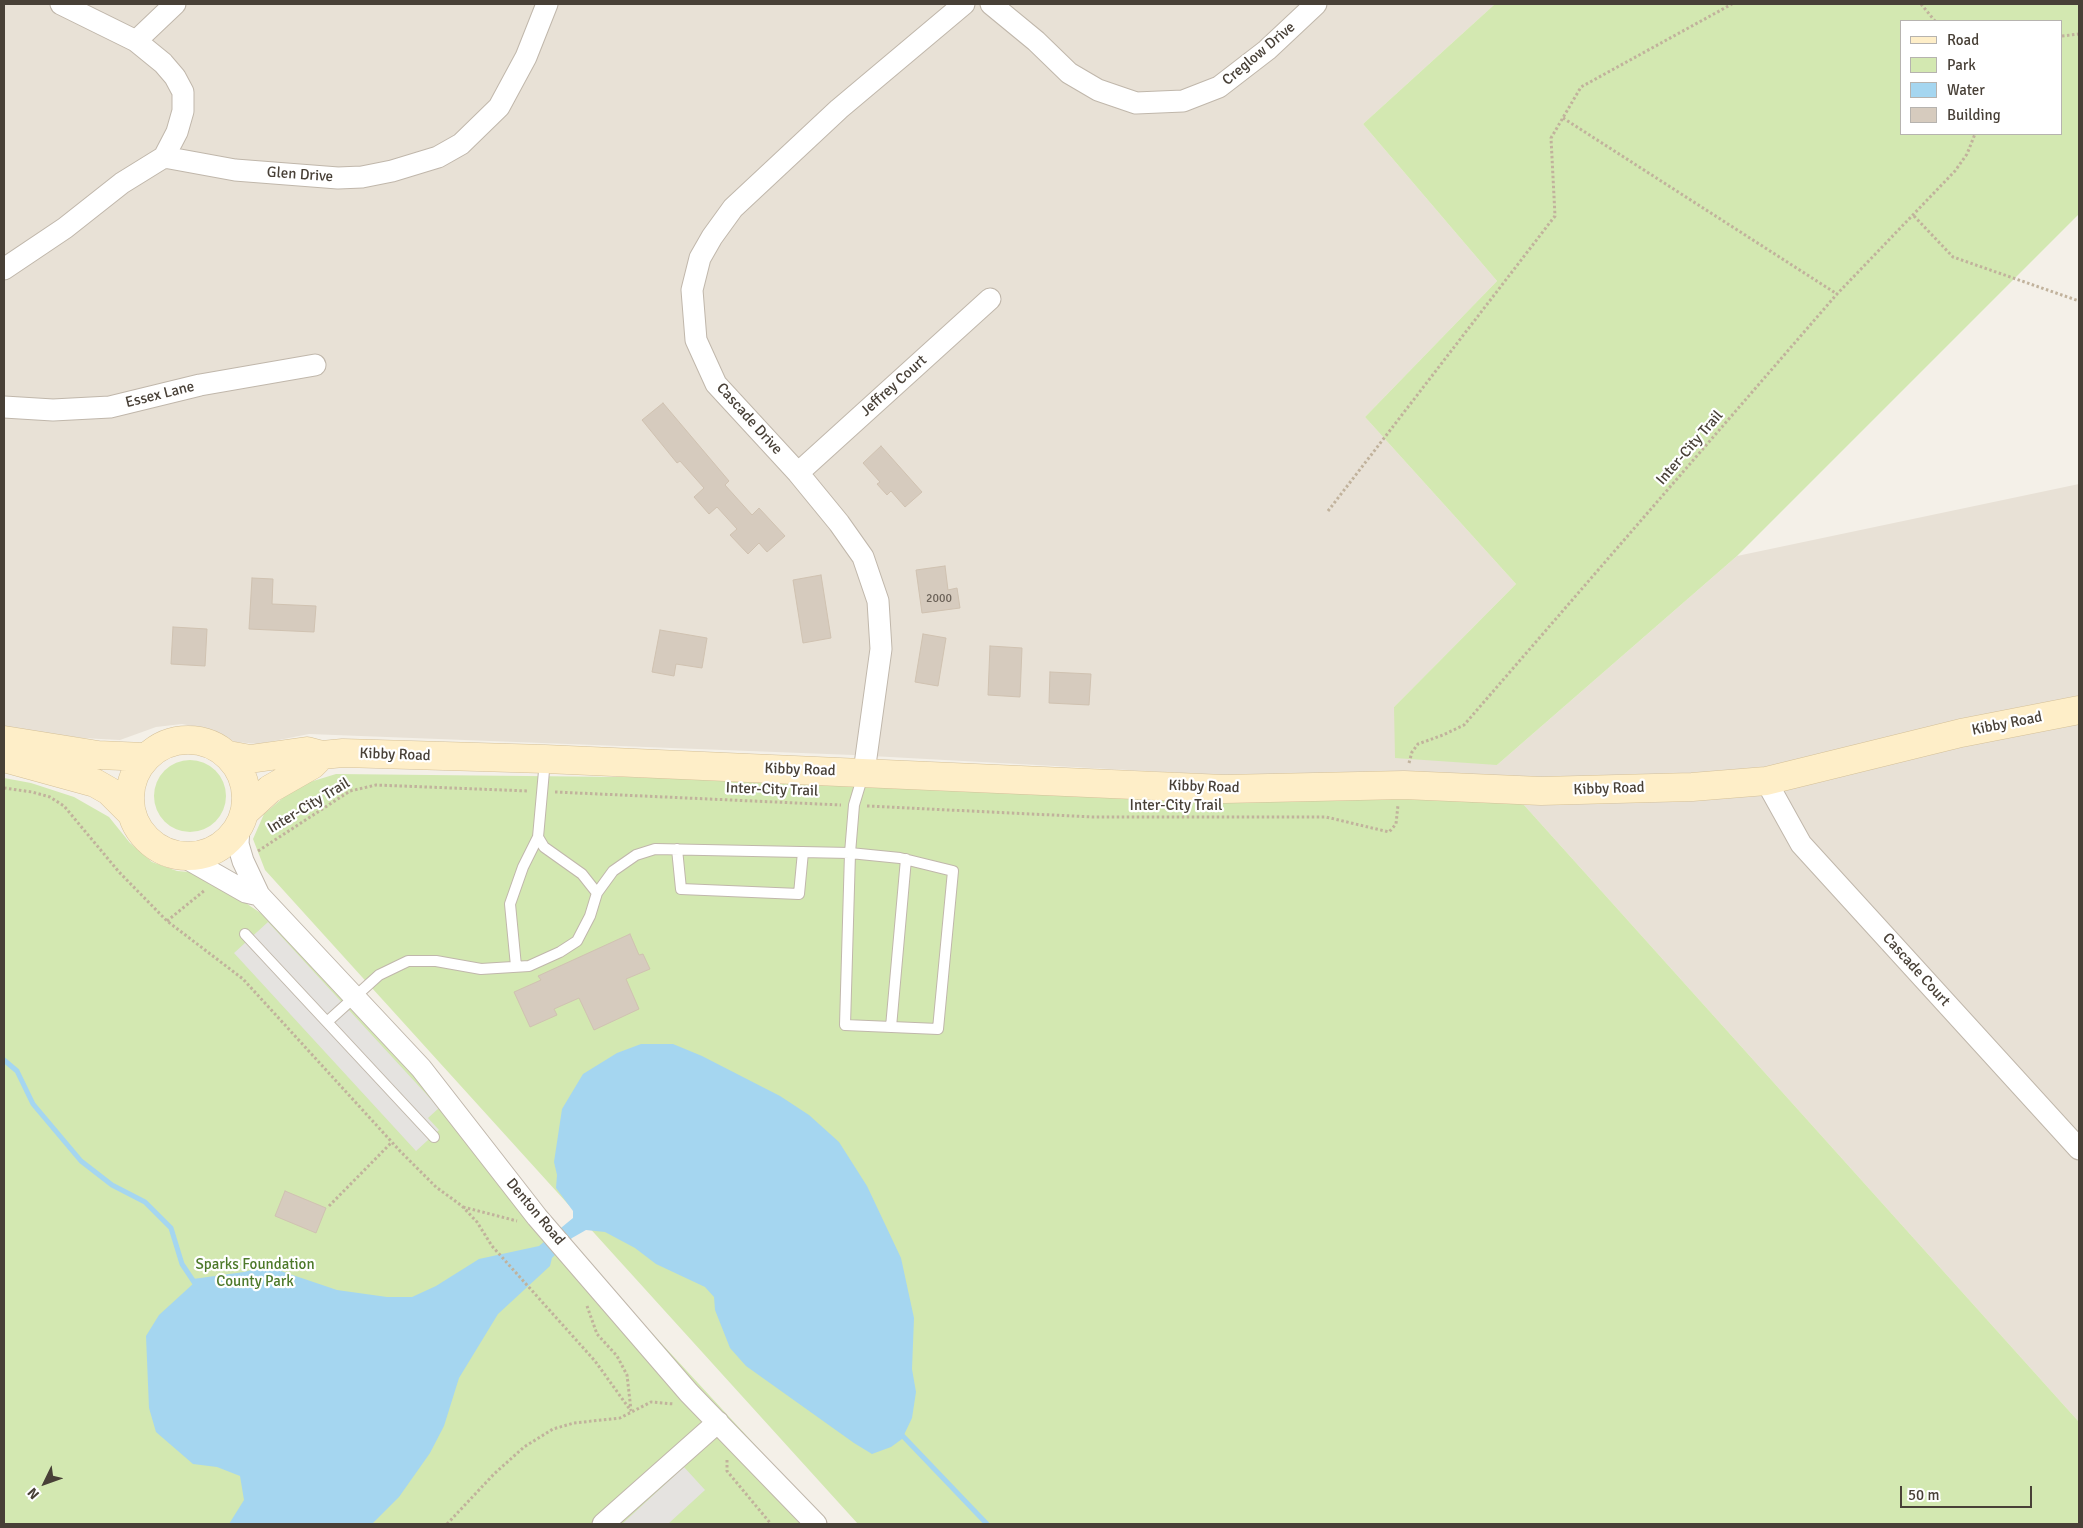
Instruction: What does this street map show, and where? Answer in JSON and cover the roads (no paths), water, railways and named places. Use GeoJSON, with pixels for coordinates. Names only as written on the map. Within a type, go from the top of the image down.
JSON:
{"type":"FeatureCollection","features":[{"type":"Feature","properties":{"kind":"main road","name":"Kibby Road"},"geometry":{"type":"LineString","coordinates":[[228,755],[250,759],[307,751],[322,755],[343,753],[545,759],[1224,788],[1404,785],[1542,791],[1692,787],[1766,781],[1961,733],[2079,710]]}},
{"type":"Feature","properties":{"kind":"main road"},"geometry":{"type":"LineString","coordinates":[[4,740],[98,755],[144,757],[175,742],[195,741],[212,745],[228,755],[244,780],[243,819]]}},
{"type":"Feature","properties":{"kind":"main road"},"geometry":{"type":"LineString","coordinates":[[4,758],[95,783],[109,791],[130,812],[145,838],[168,852],[181,856],[194,856],[220,846],[270,789],[312,765],[322,755]]}},
{"type":"Feature","properties":{"kind":"main road"},"geometry":{"type":"LineString","coordinates":[[130,812],[130,784],[135,770],[144,757]]}},
{"type":"Feature","properties":{"kind":"street"},"geometry":{"type":"LineString","coordinates":[[4,269],[65,228],[122,183],[164,156],[177,132],[183,110],[183,92],[175,77],[163,63],[136,41],[61,4]]}},
{"type":"Feature","properties":{"kind":"street"},"geometry":{"type":"LineString","coordinates":[[136,41],[175,4]]}},
{"type":"Feature","properties":{"kind":"street","name":"Glen Drive"},"geometry":{"type":"LineString","coordinates":[[164,156],[235,170],[338,178],[362,177],[392,171],[438,156],[461,144],[499,106],[526,57],[547,4]]}},
{"type":"Feature","properties":{"kind":"street","name":"Cascade Drive"},"geometry":{"type":"LineString","coordinates":[[864,772],[881,649],[878,601],[863,557],[839,523],[798,473],[716,384],[696,340],[692,290],[700,258],[712,237],[733,208],[839,109],[964,4]]}},
{"type":"Feature","properties":{"kind":"street","name":"Creglow Drive"},"geometry":{"type":"LineString","coordinates":[[990,4],[1036,40],[1070,73],[1098,90],[1136,103],[1183,101],[1219,87],[1267,50],[1316,4]]}},
{"type":"Feature","properties":{"kind":"street","name":"Jeffrey Court"},"geometry":{"type":"LineString","coordinates":[[798,473],[990,299]]}},
{"type":"Feature","properties":{"kind":"street","name":"Essex Lane"},"geometry":{"type":"LineString","coordinates":[[4,407],[63,410],[110,406],[200,384],[315,365]]}},
{"type":"Feature","properties":{"kind":"street","name":"Cascade Court"},"geometry":{"type":"LineString","coordinates":[[1766,781],[1801,844],[2079,1149]]}},
{"type":"Feature","properties":{"kind":"street","name":"Denton Road"},"geometry":{"type":"LineString","coordinates":[[243,819],[238,844],[243,861],[259,895],[421,1068],[532,1222],[583,1269],[689,1393],[816,1524]]}},
{"type":"Feature","properties":{"kind":"street","name":"Denton Road"},"geometry":{"type":"LineString","coordinates":[[181,856],[246,892],[259,895]]}},
{"type":"Feature","properties":{"kind":"street"},"geometry":{"type":"LineString","coordinates":[[603,1524],[718,1422]]}},
{"type":"Feature","properties":{"kind":"lane"},"geometry":{"type":"LineString","coordinates":[[516,966],[510,904],[523,866],[538,836],[545,759]]}},
{"type":"Feature","properties":{"kind":"lane"},"geometry":{"type":"LineString","coordinates":[[327,1022],[379,975],[408,961],[436,961],[482,969],[529,966],[560,952],[577,940],[590,916],[597,893],[613,872],[636,855],[655,849],[677,849],[850,854],[906,860],[953,871],[938,1029],[846,1025],[850,854],[854,805],[864,772]]}},
{"type":"Feature","properties":{"kind":"lane"},"geometry":{"type":"LineString","coordinates":[[538,836],[544,847],[582,874],[597,893]]}},
{"type":"Feature","properties":{"kind":"lane"},"geometry":{"type":"LineString","coordinates":[[677,849],[681,890],[800,894],[804,852]]}},
{"type":"Feature","properties":{"kind":"lane"},"geometry":{"type":"LineString","coordinates":[[891,1027],[906,860]]}},
{"type":"Feature","properties":{"kind":"lane"},"geometry":{"type":"LineString","coordinates":[[246,934],[434,1137]]}},
{"type":"Feature","properties":{"kind":"water"},"geometry":{"type":"Polygon","coordinates":[[[641,1044],[673,1044],[702,1056],[780,1096],[809,1115],[839,1142],[867,1186],[901,1258],[914,1318],[912,1369],[916,1392],[912,1418],[902,1439],[891,1447],[872,1454],[854,1443],[746,1366],[730,1348],[715,1310],[714,1297],[705,1287],[656,1264],[635,1248],[605,1232],[586,1230],[572,1238],[552,1258],[550,1266],[498,1314],[459,1378],[444,1426],[430,1453],[399,1497],[372,1524],[229,1524],[244,1500],[240,1476],[217,1467],[193,1464],[156,1432],[149,1408],[146,1336],[159,1315],[194,1283],[193,1279],[244,1272],[266,1266],[337,1290],[387,1297],[412,1297],[436,1286],[479,1259],[539,1246],[573,1218],[573,1211],[556,1188],[557,1175],[554,1162],[562,1109],[583,1074],[617,1053],[641,1044]]]}},
{"type":"Feature","properties":{"kind":"waterway"},"geometry":{"type":"LineString","coordinates":[[4,1060],[17,1071],[33,1104],[81,1161],[112,1185],[145,1202],[171,1228],[182,1264],[198,1288]]}},
{"type":"Feature","properties":{"kind":"waterway"},"geometry":{"type":"LineString","coordinates":[[899,1432],[987,1524]]}},
{"type":"Feature","properties":{"kind":"park label","name":"Sparks Foundation County Park"},"geometry":{"type":"Point","coordinates":[255,1274]}}]}
